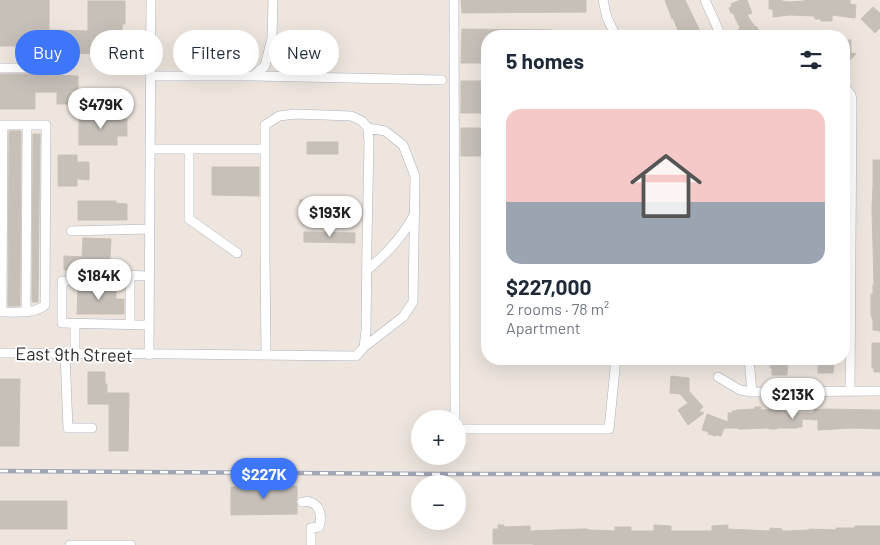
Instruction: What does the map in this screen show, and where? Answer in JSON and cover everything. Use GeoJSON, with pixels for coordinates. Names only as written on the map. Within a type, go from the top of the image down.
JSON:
{"type":"FeatureCollection","features":[{"type":"Feature","properties":{"kind":"street"},"geometry":{"type":"LineString","coordinates":[[149,355],[151,0]]}},
{"type":"Feature","properties":{"kind":"street"},"geometry":{"type":"LineString","coordinates":[[253,76],[264,66],[272,38],[273,0]]}},
{"type":"Feature","properties":{"kind":"street"},"geometry":{"type":"LineString","coordinates":[[454,0],[455,410]]}},
{"type":"Feature","properties":{"kind":"street"},"geometry":{"type":"LineString","coordinates":[[603,0],[607,18],[613,30]]}},
{"type":"Feature","properties":{"kind":"street"},"geometry":{"type":"LineString","coordinates":[[705,0],[718,30]]}},
{"type":"Feature","properties":{"kind":"street"},"geometry":{"type":"LineString","coordinates":[[0,68],[15,68]]}},
{"type":"Feature","properties":{"kind":"street"},"geometry":{"type":"LineString","coordinates":[[150,76],[442,80]]}},
{"type":"Feature","properties":{"kind":"street"},"geometry":{"type":"LineString","coordinates":[[850,94],[852,100],[850,391]]}},
{"type":"Feature","properties":{"kind":"street","name":"East 9th Street"},"geometry":{"type":"LineString","coordinates":[[0,353],[356,356],[364,347],[403,317],[413,302],[415,176],[403,145],[385,131],[368,128],[362,121],[351,116],[296,114],[279,116],[266,125],[266,149]]}},
{"type":"Feature","properties":{"kind":"street"},"geometry":{"type":"LineString","coordinates":[[1,125],[27,125],[46,126],[45,305],[41,309],[1,312],[1,125]]}},
{"type":"Feature","properties":{"kind":"street"},"geometry":{"type":"LineString","coordinates":[[26,311],[27,125]]}},
{"type":"Feature","properties":{"kind":"street"},"geometry":{"type":"LineString","coordinates":[[364,347],[366,331],[368,128]]}},
{"type":"Feature","properties":{"kind":"street"},"geometry":{"type":"LineString","coordinates":[[150,149],[266,149],[266,355]]}},
{"type":"Feature","properties":{"kind":"street"},"geometry":{"type":"LineString","coordinates":[[189,149],[189,219],[237,253]]}},
{"type":"Feature","properties":{"kind":"street"},"geometry":{"type":"LineString","coordinates":[[366,271],[389,251],[405,231],[414,214]]}},
{"type":"Feature","properties":{"kind":"street"},"geometry":{"type":"LineString","coordinates":[[71,231],[150,229]]}},
{"type":"Feature","properties":{"kind":"street"},"geometry":{"type":"LineString","coordinates":[[61,275],[149,276]]}},
{"type":"Feature","properties":{"kind":"street"},"geometry":{"type":"LineString","coordinates":[[130,324],[130,281],[62,281],[62,323],[149,325]]}},
{"type":"Feature","properties":{"kind":"street"},"geometry":{"type":"LineString","coordinates":[[75,324],[75,354]]}},
{"type":"Feature","properties":{"kind":"street"},"geometry":{"type":"LineString","coordinates":[[65,354],[68,428],[92,428]]}},
{"type":"Feature","properties":{"kind":"street"},"geometry":{"type":"LineString","coordinates":[[466,429],[609,429],[615,365]]}},
{"type":"Feature","properties":{"kind":"street"},"geometry":{"type":"LineString","coordinates":[[750,365],[752,392]]}},
{"type":"Feature","properties":{"kind":"street"},"geometry":{"type":"LineString","coordinates":[[718,377],[740,390],[752,392],[880,391]]}},
{"type":"Feature","properties":{"kind":"street"},"geometry":{"type":"LineString","coordinates":[[302,502],[310,502],[319,510],[321,521],[319,527],[311,528],[311,545]]}},
{"type":"Feature","properties":{"kind":"street"},"geometry":{"type":"LineString","coordinates":[[70,545],[131,545]]}},
{"type":"Feature","properties":{"kind":"building"},"geometry":{"type":"Polygon","coordinates":[[[0,0],[49,0],[49,30],[15,30],[15,46],[0,46],[0,0]]]}},
{"type":"Feature","properties":{"kind":"building"},"geometry":{"type":"Polygon","coordinates":[[[461,0],[586,0],[586,12],[462,13],[461,0]]]}},
{"type":"Feature","properties":{"kind":"building"},"geometry":{"type":"Polygon","coordinates":[[[665,0],[685,0],[700,30],[678,30],[665,0]]]}},
{"type":"Feature","properties":{"kind":"building"},"geometry":{"type":"Polygon","coordinates":[[[740,0],[747,0],[752,13],[747,15],[759,30],[738,30],[740,28],[729,8],[732,6],[731,4],[740,0]]]}},
{"type":"Feature","properties":{"kind":"building"},"geometry":{"type":"Polygon","coordinates":[[[769,0],[789,2],[804,0],[850,0],[850,4],[856,5],[855,18],[832,15],[832,21],[821,21],[821,19],[815,19],[815,16],[789,15],[773,17],[773,9],[769,9],[769,0]]]}},
{"type":"Feature","properties":{"kind":"building"},"geometry":{"type":"Polygon","coordinates":[[[88,1],[125,1],[125,24],[122,24],[122,30],[90,30],[90,54],[80,53],[80,31],[88,31],[88,1]]]}},
{"type":"Feature","properties":{"kind":"building"},"geometry":{"type":"Polygon","coordinates":[[[873,7],[880,13],[880,28],[875,33],[861,19],[873,7]]]}},
{"type":"Feature","properties":{"kind":"building"},"geometry":{"type":"Polygon","coordinates":[[[462,29],[553,30],[481,30],[481,63],[461,63],[462,29]]]}},
{"type":"Feature","properties":{"kind":"building"},"geometry":{"type":"Polygon","coordinates":[[[850,40],[851,53],[856,54],[850,60],[850,40]]]}},
{"type":"Feature","properties":{"kind":"building"},"geometry":{"type":"Polygon","coordinates":[[[0,74],[78,76],[78,91],[71,91],[71,104],[57,104],[57,92],[35,92],[35,109],[0,109],[0,74]]]}},
{"type":"Feature","properties":{"kind":"building"},"geometry":{"type":"Polygon","coordinates":[[[461,81],[481,81],[481,113],[461,113],[461,81]]]}},
{"type":"Feature","properties":{"kind":"building"},"geometry":{"type":"Polygon","coordinates":[[[79,116],[118,116],[118,119],[127,119],[127,136],[117,136],[117,145],[79,145],[79,116]]]}},
{"type":"Feature","properties":{"kind":"building"},"geometry":{"type":"Polygon","coordinates":[[[461,128],[481,128],[481,156],[461,156],[461,128]]]}},
{"type":"Feature","properties":{"kind":"building"},"geometry":{"type":"Polygon","coordinates":[[[9,131],[21,131],[20,306],[8,306],[9,131]]]}},
{"type":"Feature","properties":{"kind":"building"},"geometry":{"type":"Polygon","coordinates":[[[33,134],[40,134],[38,302],[32,302],[33,134]]]}},
{"type":"Feature","properties":{"kind":"building"},"geometry":{"type":"Polygon","coordinates":[[[307,142],[338,142],[338,154],[307,154],[307,142]]]}},
{"type":"Feature","properties":{"kind":"building"},"geometry":{"type":"Polygon","coordinates":[[[58,155],[77,155],[77,162],[89,162],[89,180],[77,179],[77,186],[58,186],[58,155]]]}},
{"type":"Feature","properties":{"kind":"building"},"geometry":{"type":"Polygon","coordinates":[[[873,160],[880,160],[880,331],[873,330],[871,314],[871,294],[873,294],[874,285],[873,160]]]}},
{"type":"Feature","properties":{"kind":"building"},"geometry":{"type":"Polygon","coordinates":[[[212,167],[259,167],[259,196],[212,195],[212,167]]]}},
{"type":"Feature","properties":{"kind":"building"},"geometry":{"type":"Polygon","coordinates":[[[300,200],[317,200],[317,212],[300,212],[300,200]]]}},
{"type":"Feature","properties":{"kind":"building"},"geometry":{"type":"Polygon","coordinates":[[[78,201],[116,201],[116,203],[127,204],[127,220],[78,220],[78,201]]]}},
{"type":"Feature","properties":{"kind":"building"},"geometry":{"type":"Polygon","coordinates":[[[304,232],[355,233],[355,243],[304,242],[304,232]]]}},
{"type":"Feature","properties":{"kind":"building"},"geometry":{"type":"Polygon","coordinates":[[[83,238],[111,239],[109,271],[64,270],[64,256],[82,257],[83,238]]]}},
{"type":"Feature","properties":{"kind":"building"},"geometry":{"type":"Polygon","coordinates":[[[78,287],[116,287],[116,299],[124,299],[124,314],[77,314],[78,287]]]}},
{"type":"Feature","properties":{"kind":"building"},"geometry":{"type":"Polygon","coordinates":[[[872,343],[880,343],[880,372],[874,372],[874,368],[872,368],[872,343]]]}},
{"type":"Feature","properties":{"kind":"building"},"geometry":{"type":"Polygon","coordinates":[[[770,365],[788,365],[787,375],[772,375],[772,368],[770,368],[770,365]]]}},
{"type":"Feature","properties":{"kind":"building"},"geometry":{"type":"Polygon","coordinates":[[[818,365],[834,365],[833,373],[818,373],[818,365]]]}},
{"type":"Feature","properties":{"kind":"building"},"geometry":{"type":"Polygon","coordinates":[[[88,372],[105,372],[107,393],[129,393],[128,451],[109,451],[109,404],[88,404],[88,372]]]}},
{"type":"Feature","properties":{"kind":"building"},"geometry":{"type":"Polygon","coordinates":[[[671,376],[689,378],[689,391],[703,407],[699,411],[704,413],[688,425],[678,410],[688,403],[680,394],[670,393],[671,376]]]}},
{"type":"Feature","properties":{"kind":"building"},"geometry":{"type":"Polygon","coordinates":[[[0,379],[20,379],[19,446],[0,446],[0,379]]]}},
{"type":"Feature","properties":{"kind":"building"},"geometry":{"type":"Polygon","coordinates":[[[755,407],[761,407],[761,410],[782,409],[782,411],[793,411],[793,413],[814,413],[814,410],[825,409],[880,410],[880,429],[818,430],[818,420],[802,419],[802,427],[798,428],[724,428],[721,436],[708,434],[709,432],[702,430],[707,414],[728,422],[728,413],[736,410],[755,409],[755,407]]]}},
{"type":"Feature","properties":{"kind":"building"},"geometry":{"type":"Polygon","coordinates":[[[297,486],[297,514],[231,515],[231,487],[297,486]]]}},
{"type":"Feature","properties":{"kind":"building"},"geometry":{"type":"Polygon","coordinates":[[[0,501],[67,501],[67,529],[0,529],[0,501]]]}},
{"type":"Feature","properties":{"kind":"building"},"geometry":{"type":"Polygon","coordinates":[[[498,525],[504,525],[504,527],[530,526],[530,531],[588,529],[615,531],[615,527],[631,527],[631,531],[654,531],[654,525],[671,526],[671,531],[712,531],[712,526],[728,525],[728,529],[770,531],[770,528],[788,531],[809,529],[836,530],[836,528],[855,528],[855,526],[880,526],[880,545],[493,544],[493,529],[498,529],[498,525]]]}},
{"type":"Feature","properties":{"kind":"railway"},"geometry":{"type":"LineString","coordinates":[[0,471],[435,474],[880,474]]}}]}
